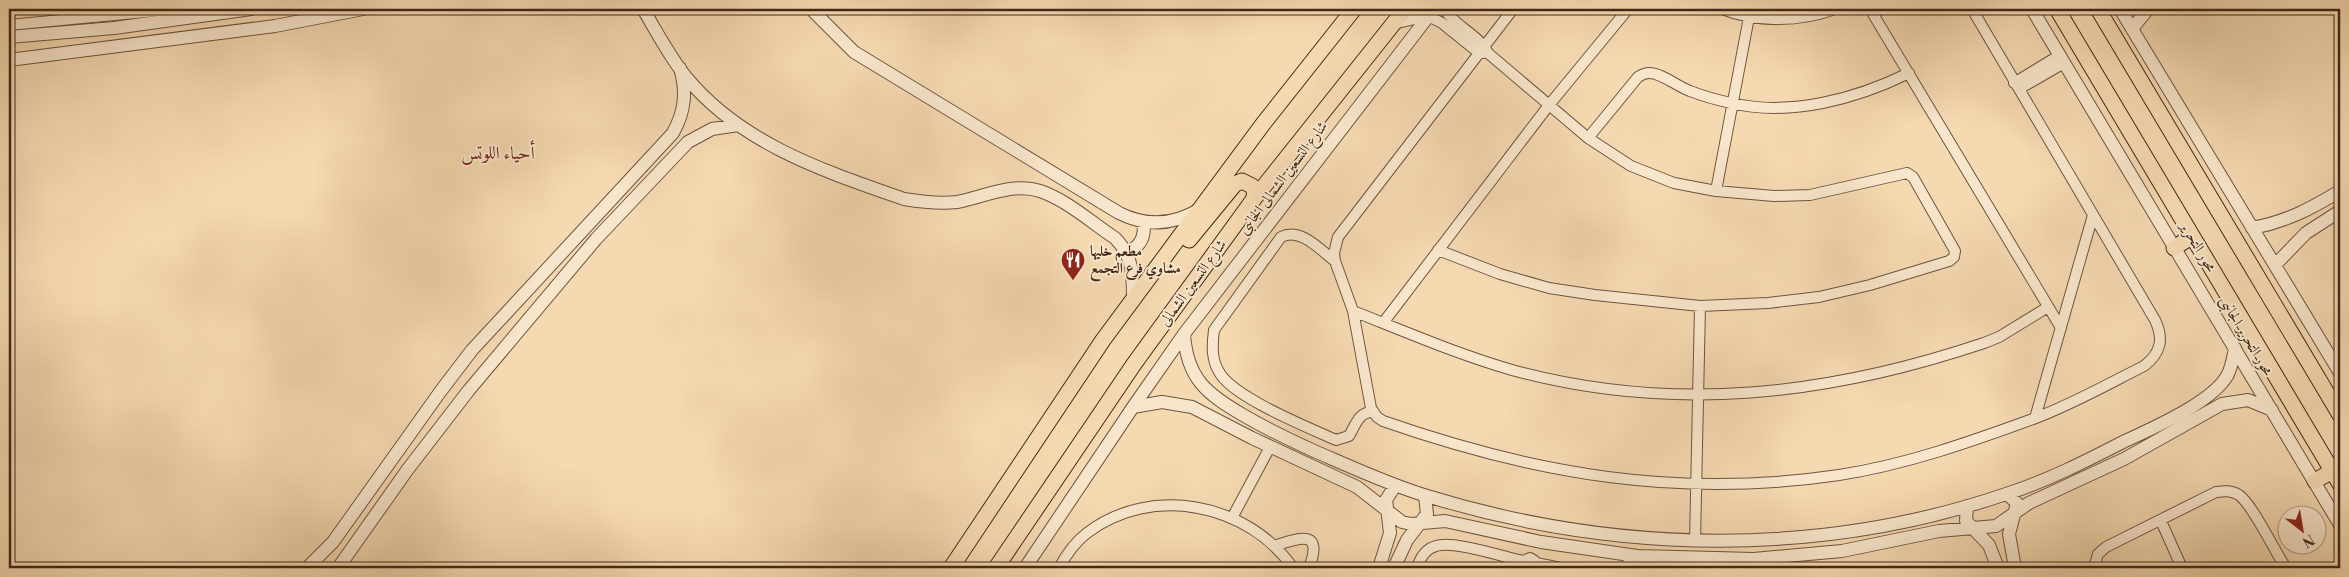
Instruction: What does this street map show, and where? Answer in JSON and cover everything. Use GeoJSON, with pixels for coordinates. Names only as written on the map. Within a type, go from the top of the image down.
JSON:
{"type":"FeatureCollection","features":[{"type":"Feature","properties":{"kind":"main road"},"geometry":{"type":"LineString","coordinates":[[952,568],[1103,340],[1263,124],[1354,9]]}},
{"type":"Feature","properties":{"kind":"main road","name":"شارع التسعين الشمالى"},"geometry":{"type":"LineString","coordinates":[[996,568],[1134,364],[1253,200],[1405,9]]}},
{"type":"Feature","properties":{"kind":"main road","name":"محور التحرير"},"geometry":{"type":"LineString","coordinates":[[2057,9],[2340,484]]}},
{"type":"Feature","properties":{"kind":"main road"},"geometry":{"type":"LineString","coordinates":[[2098,9],[2340,414]]}},
{"type":"Feature","properties":{"kind":"main road"},"geometry":{"type":"LineString","coordinates":[[1166,254],[1186,244],[1235,184],[1249,183],[1255,193],[1253,200]]}},
{"type":"Feature","properties":{"kind":"main road"},"geometry":{"type":"LineString","coordinates":[[2174,248],[2192,237]]}},
{"type":"Feature","properties":{"kind":"main road"},"geometry":{"type":"LineString","coordinates":[[2315,481],[2332,471]]}},
{"type":"Feature","properties":{"kind":"street"},"geometry":{"type":"LineString","coordinates":[[9,25],[177,9]]}},
{"type":"Feature","properties":{"kind":"street"},"geometry":{"type":"LineString","coordinates":[[9,37],[114,28],[252,9]]}},
{"type":"Feature","properties":{"kind":"street"},"geometry":{"type":"LineString","coordinates":[[9,60],[275,26],[363,9]]}},
{"type":"Feature","properties":{"kind":"street"},"geometry":{"type":"LineString","coordinates":[[643,9],[680,68],[709,102],[738,125],[781,152],[904,199],[944,203],[1014,188],[1039,191],[1055,198],[1115,238],[1126,252],[1133,269],[1133,299]]}},
{"type":"Feature","properties":{"kind":"street"},"geometry":{"type":"LineString","coordinates":[[811,9],[854,52],[1119,213],[1143,222],[1172,221],[1200,209]]}},
{"type":"Feature","properties":{"kind":"street"},"geometry":{"type":"LineString","coordinates":[[1444,9],[1481,48]]}},
{"type":"Feature","properties":{"kind":"street"},"geometry":{"type":"LineString","coordinates":[[1513,9],[1481,48],[1338,237],[1334,253],[1335,261],[1353,311],[1373,412],[1383,421],[1505,458],[1582,475],[1643,482],[1696,484],[1783,480],[1848,473],[1926,455],[2035,418],[2144,366],[2154,358],[2160,345],[2160,332],[2155,320],[1972,9]]}},
{"type":"Feature","properties":{"kind":"street"},"geometry":{"type":"LineString","coordinates":[[1383,323],[1549,105],[1628,9]]}},
{"type":"Feature","properties":{"kind":"street"},"geometry":{"type":"LineString","coordinates":[[1722,9],[1749,17],[1776,19],[1802,17],[1835,9]]}},
{"type":"Feature","properties":{"kind":"street"},"geometry":{"type":"LineString","coordinates":[[1870,9],[2061,328]]}},
{"type":"Feature","properties":{"kind":"street","name":"محور التحرير الجانبى"},"geometry":{"type":"LineString","coordinates":[[2032,9],[2340,525]]}},
{"type":"Feature","properties":{"kind":"street"},"geometry":{"type":"LineString","coordinates":[[2120,9],[2340,372]]}},
{"type":"Feature","properties":{"kind":"street"},"geometry":{"type":"LineString","coordinates":[[2132,29],[2148,9]]}},
{"type":"Feature","properties":{"kind":"street"},"geometry":{"type":"LineString","coordinates":[[1393,24],[1431,12],[1442,22],[1489,54],[1588,138],[1631,166],[1674,183],[1716,191],[1774,196],[1810,195],[1907,173],[1913,176],[1955,248],[1955,254],[1948,261],[1870,286],[1818,297],[1768,303],[1700,306],[1595,295],[1549,288],[1500,274],[1438,250]]}},
{"type":"Feature","properties":{"kind":"street","name":"شارع التسعين الشمالى الجانبى"},"geometry":{"type":"LineString","coordinates":[[1025,568],[1184,334],[1431,12]]}},
{"type":"Feature","properties":{"kind":"street"},"geometry":{"type":"LineString","coordinates":[[1716,191],[1749,17]]}},
{"type":"Feature","properties":{"kind":"street"},"geometry":{"type":"LineString","coordinates":[[2016,86],[2062,59]]}},
{"type":"Feature","properties":{"kind":"street"},"geometry":{"type":"LineString","coordinates":[[311,567],[333,542],[472,350],[673,133],[681,114],[685,95],[680,68]]}},
{"type":"Feature","properties":{"kind":"street"},"geometry":{"type":"LineString","coordinates":[[1588,138],[1638,77],[1645,73],[1653,74],[1690,91],[1732,104],[1770,106],[1804,105],[1849,98],[1909,73]]}},
{"type":"Feature","properties":{"kind":"street"},"geometry":{"type":"LineString","coordinates":[[338,568],[408,469],[469,390],[596,239],[688,142],[712,129],[738,125]]}},
{"type":"Feature","properties":{"kind":"street"},"geometry":{"type":"LineString","coordinates":[[2252,228],[2295,216],[2340,191]]}},
{"type":"Feature","properties":{"kind":"street"},"geometry":{"type":"LineString","coordinates":[[2276,264],[2306,233],[2340,211]]}},
{"type":"Feature","properties":{"kind":"street"},"geometry":{"type":"LineString","coordinates":[[2035,418],[2093,215]]}},
{"type":"Feature","properties":{"kind":"street"},"geometry":{"type":"LineString","coordinates":[[1126,252],[1138,246],[1142,241],[1144,235],[1143,222]]}},
{"type":"Feature","properties":{"kind":"street"},"geometry":{"type":"LineString","coordinates":[[1335,261],[1298,234],[1287,234],[1281,238],[1214,330],[1212,346],[1214,361],[1221,375],[1232,386],[1282,416],[1336,440],[1349,436],[1362,415],[1367,412],[1373,412]]}},
{"type":"Feature","properties":{"kind":"street"},"geometry":{"type":"LineString","coordinates":[[1695,541],[1700,306]]}},
{"type":"Feature","properties":{"kind":"street"},"geometry":{"type":"LineString","coordinates":[[1353,311],[1446,349],[1537,376],[1637,391],[1698,394],[1790,390],[1883,373],[1999,337],[2048,307]]}},
{"type":"Feature","properties":{"kind":"street"},"geometry":{"type":"LineString","coordinates":[[1184,334],[1188,362],[1195,376],[1214,398],[1276,434],[1396,486],[1425,496],[1546,526],[1644,539],[1695,541],[1754,541],[1839,534],[1968,506],[2008,494],[2065,471],[2155,427],[2204,399],[2216,390],[2226,378],[2235,348]]}},
{"type":"Feature","properties":{"kind":"street"},"geometry":{"type":"LineString","coordinates":[[1206,413],[1214,398]]}},
{"type":"Feature","properties":{"kind":"street"},"geometry":{"type":"LineString","coordinates":[[2204,399],[2211,411]]}},
{"type":"Feature","properties":{"kind":"street"},"geometry":{"type":"LineString","coordinates":[[1133,407],[1162,402],[1177,403],[1206,413],[1270,447],[1357,487],[1402,522],[1420,524],[1445,521],[1541,542],[1629,555],[1646,562],[1754,559],[1842,551],[1939,531],[1996,526],[2015,512],[2045,495],[2124,459],[2222,404],[2248,400],[2272,410]]}},
{"type":"Feature","properties":{"kind":"street"},"geometry":{"type":"LineString","coordinates":[[1232,518],[1270,447]]}},
{"type":"Feature","properties":{"kind":"street"},"geometry":{"type":"LineString","coordinates":[[1379,568],[1390,533],[1386,500],[1396,486]]}},
{"type":"Feature","properties":{"kind":"street"},"geometry":{"type":"LineString","coordinates":[[2094,568],[2098,554],[2106,548],[2216,492],[2227,490],[2239,495],[2247,505],[2286,568]]}},
{"type":"Feature","properties":{"kind":"street"},"geometry":{"type":"LineString","coordinates":[[2008,494],[2017,504],[2009,534],[2015,568]]}},
{"type":"Feature","properties":{"kind":"street"},"geometry":{"type":"LineString","coordinates":[[1394,568],[1407,540],[1420,524],[1428,508],[1425,496]]}},
{"type":"Feature","properties":{"kind":"street"},"geometry":{"type":"LineString","coordinates":[[1058,568],[1070,550],[1086,533],[1108,520],[1132,510],[1157,505],[1183,505],[1208,509],[1232,518],[1257,532],[1274,546],[1293,568]]}},
{"type":"Feature","properties":{"kind":"street"},"geometry":{"type":"LineString","coordinates":[[1968,506],[1966,521],[1989,545],[1998,568]]}},
{"type":"Feature","properties":{"kind":"street"},"geometry":{"type":"LineString","coordinates":[[2161,521],[2182,568]]}},
{"type":"Feature","properties":{"kind":"street"},"geometry":{"type":"LineString","coordinates":[[1274,546],[1300,537],[1306,538],[1310,541],[1314,551],[1310,568]]}},
{"type":"Feature","properties":{"kind":"street"},"geometry":{"type":"LineString","coordinates":[[1417,568],[1420,558],[1427,551],[1445,544],[1523,565],[1530,558],[1535,566],[1561,568]]}},
{"type":"Feature","properties":{"kind":"street"},"geometry":{"type":"LineString","coordinates":[[1628,568],[1629,555]]}},
{"type":"Feature","properties":{"kind":"place","name":"مطعم خليها مشاوي فرع التجمع"},"geometry":{"type":"Point","coordinates":[1073,281]}},
{"type":"Feature","properties":{"kind":"district","name":"أحياء اللوتس"},"geometry":{"type":"Point","coordinates":[498,153]}}]}
